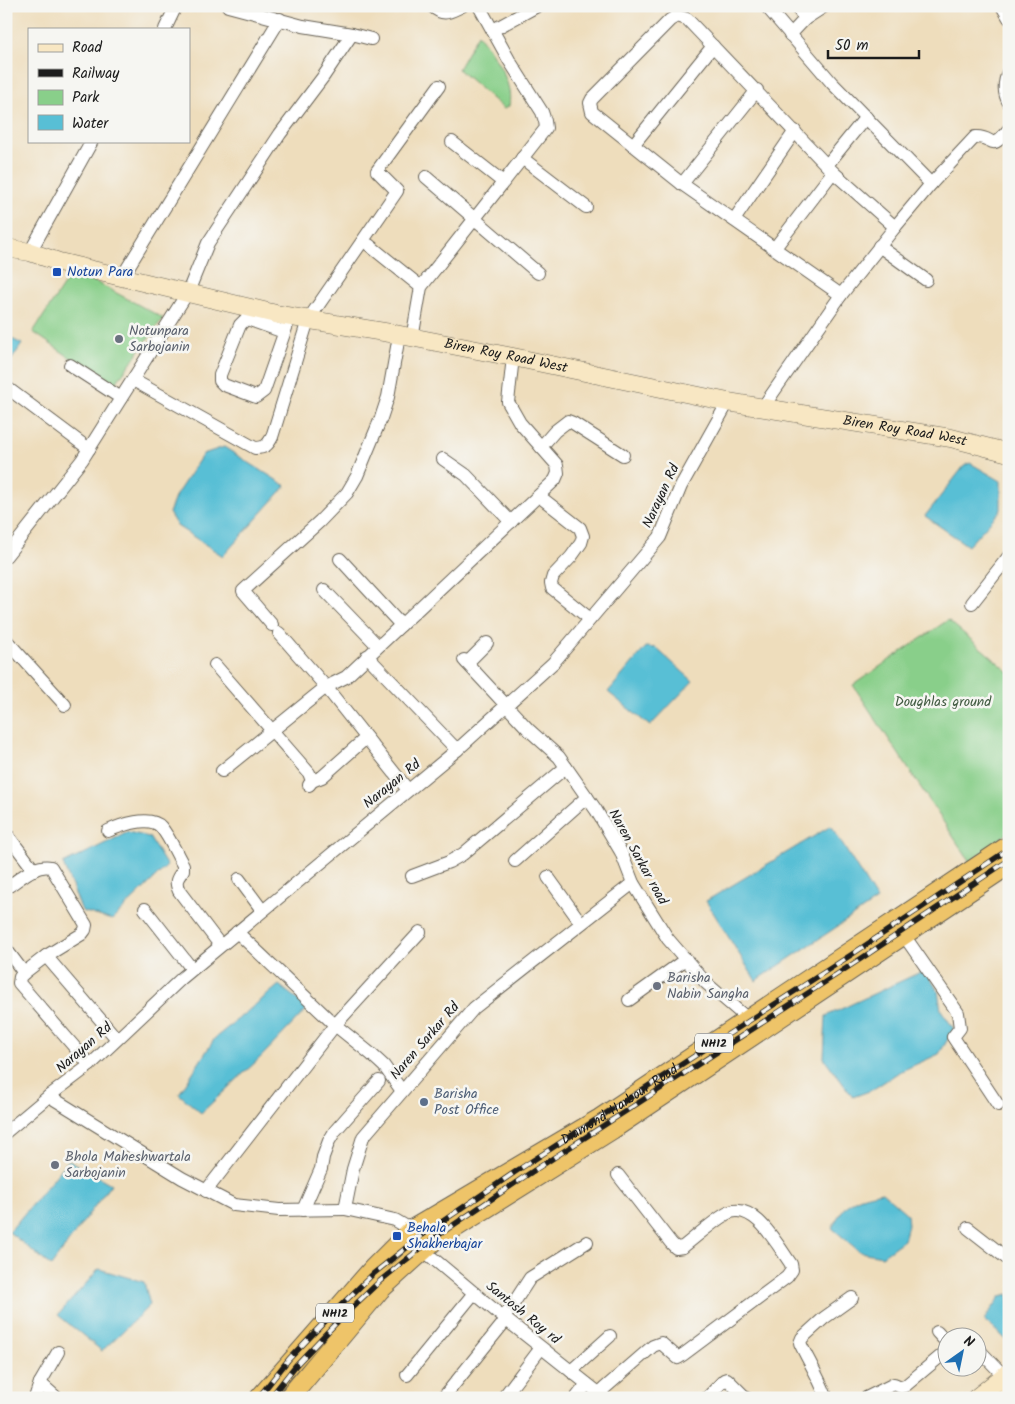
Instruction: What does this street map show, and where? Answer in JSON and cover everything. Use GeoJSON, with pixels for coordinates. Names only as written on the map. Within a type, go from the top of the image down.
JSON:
{"type":"FeatureCollection","features":[{"type":"Feature","properties":{"kind":"highway","name":"Diamond Harbour Road"},"geometry":{"type":"LineString","coordinates":[[289,1398],[380,1289],[433,1241],[600,1119],[1009,846]]}},
{"type":"Feature","properties":{"kind":"highway","name":"Diamond Harbour Road"},"geometry":{"type":"LineString","coordinates":[[260,1398],[373,1269],[412,1230],[612,1129],[1009,864]]}},
{"type":"Feature","properties":{"kind":"main road","name":"Biren Roy Road West"},"geometry":{"type":"LineString","coordinates":[[6,248],[30,252],[59,262],[188,292],[287,324],[308,320],[406,337],[513,357],[728,402],[951,438],[1009,453]]}},
{"type":"Feature","properties":{"kind":"main road"},"geometry":{"type":"LineString","coordinates":[[976,1398],[1006,1374]]}},
{"type":"Feature","properties":{"kind":"main road"},"geometry":{"type":"LineString","coordinates":[[1005,1398],[1009,1395]]}},
{"type":"Feature","properties":{"kind":"street"},"geometry":{"type":"LineString","coordinates":[[165,28],[176,6]]}},
{"type":"Feature","properties":{"kind":"street"},"geometry":{"type":"LineString","coordinates":[[228,6],[303,26],[371,39]]}},
{"type":"Feature","properties":{"kind":"street"},"geometry":{"type":"LineString","coordinates":[[432,6],[446,14],[462,6]]}},
{"type":"Feature","properties":{"kind":"street"},"geometry":{"type":"LineString","coordinates":[[408,790],[326,688],[243,591],[320,521],[347,493],[357,476],[381,418],[422,288],[502,182],[546,128],[545,121],[479,6]]}},
{"type":"Feature","properties":{"kind":"street"},"geometry":{"type":"LineString","coordinates":[[493,30],[537,6]]}},
{"type":"Feature","properties":{"kind":"street"},"geometry":{"type":"LineString","coordinates":[[766,6],[832,83],[931,184]]}},
{"type":"Feature","properties":{"kind":"street"},"geometry":{"type":"LineString","coordinates":[[796,6],[806,19]]}},
{"type":"Feature","properties":{"kind":"street"},"geometry":{"type":"LineString","coordinates":[[790,35],[806,19],[825,6]]}},
{"type":"Feature","properties":{"kind":"street"},"geometry":{"type":"LineString","coordinates":[[1002,6],[1009,18]]}},
{"type":"Feature","properties":{"kind":"street"},"geometry":{"type":"LineString","coordinates":[[841,295],[682,184],[592,112],[590,103],[592,99],[670,20],[677,16],[687,19],[830,168],[895,226]]}},
{"type":"Feature","properties":{"kind":"street"},"geometry":{"type":"LineString","coordinates":[[122,277],[280,20]]}},
{"type":"Feature","properties":{"kind":"street"},"geometry":{"type":"LineString","coordinates":[[6,556],[82,460],[188,292],[208,243],[280,134],[323,77],[352,34]]}},
{"type":"Feature","properties":{"kind":"street"},"geometry":{"type":"LineString","coordinates":[[633,145],[713,46]]}},
{"type":"Feature","properties":{"kind":"street"},"geometry":{"type":"LineString","coordinates":[[1009,70],[1006,76],[1004,91],[1009,103]]}},
{"type":"Feature","properties":{"kind":"street"},"geometry":{"type":"LineString","coordinates":[[133,380],[255,448],[263,448],[268,445],[308,320],[397,191],[377,171],[440,86]]}},
{"type":"Feature","properties":{"kind":"street"},"geometry":{"type":"LineString","coordinates":[[682,184],[757,90]]}},
{"type":"Feature","properties":{"kind":"street"},"geometry":{"type":"LineString","coordinates":[[774,249],[866,117]]}},
{"type":"Feature","properties":{"kind":"street"},"geometry":{"type":"LineString","coordinates":[[763,407],[841,295],[895,226],[931,184],[975,137],[981,137],[993,143],[998,142],[1009,129]]}},
{"type":"Feature","properties":{"kind":"street"},"geometry":{"type":"LineString","coordinates":[[734,220],[794,131]]}},
{"type":"Feature","properties":{"kind":"street"},"geometry":{"type":"LineString","coordinates":[[30,252],[91,142]]}},
{"type":"Feature","properties":{"kind":"street"},"geometry":{"type":"LineString","coordinates":[[452,142],[502,182]]}},
{"type":"Feature","properties":{"kind":"street"},"geometry":{"type":"LineString","coordinates":[[522,158],[586,207]]}},
{"type":"Feature","properties":{"kind":"street"},"geometry":{"type":"LineString","coordinates":[[426,177],[538,273]]}},
{"type":"Feature","properties":{"kind":"street"},"geometry":{"type":"LineString","coordinates":[[368,245],[422,288]]}},
{"type":"Feature","properties":{"kind":"street"},"geometry":{"type":"LineString","coordinates":[[880,246],[926,280]]}},
{"type":"Feature","properties":{"kind":"street"},"geometry":{"type":"LineString","coordinates":[[250,320],[287,324],[264,392],[256,397],[224,385],[220,381],[220,375],[240,325],[243,322],[250,320]]}},
{"type":"Feature","properties":{"kind":"street"},"geometry":{"type":"LineString","coordinates":[[222,771],[326,688],[346,677],[555,480],[558,473],[557,465],[520,423],[508,402],[513,357]]}},
{"type":"Feature","properties":{"kind":"street"},"geometry":{"type":"LineString","coordinates":[[70,365],[121,398]]}},
{"type":"Feature","properties":{"kind":"street"},"geometry":{"type":"LineString","coordinates":[[6,388],[89,449]]}},
{"type":"Feature","properties":{"kind":"street","name":"Narayan Rd"},"geometry":{"type":"LineString","coordinates":[[7,1131],[90,1065],[192,969],[457,750],[553,663],[660,537],[681,486],[728,402]]}},
{"type":"Feature","properties":{"kind":"street"},"geometry":{"type":"LineString","coordinates":[[540,447],[568,421],[623,455]]}},
{"type":"Feature","properties":{"kind":"street"},"geometry":{"type":"LineString","coordinates":[[443,459],[466,475],[511,522]]}},
{"type":"Feature","properties":{"kind":"street"},"geometry":{"type":"LineString","coordinates":[[539,496],[580,528],[583,536],[581,543],[553,576],[551,583],[552,588],[590,619]]}},
{"type":"Feature","properties":{"kind":"street"},"geometry":{"type":"LineString","coordinates":[[972,603],[1009,556]]}},
{"type":"Feature","properties":{"kind":"street"},"geometry":{"type":"LineString","coordinates":[[340,559],[401,625]]}},
{"type":"Feature","properties":{"kind":"street"},"geometry":{"type":"LineString","coordinates":[[324,590],[378,646]]}},
{"type":"Feature","properties":{"kind":"street"},"geometry":{"type":"LineString","coordinates":[[6,640],[65,705]]}},
{"type":"Feature","properties":{"kind":"street","name":"Naren Sarkar road"},"geometry":{"type":"LineString","coordinates":[[487,643],[466,661],[529,730],[559,757],[587,797],[621,852],[633,884],[668,938],[706,982],[749,1020]]}},
{"type":"Feature","properties":{"kind":"street"},"geometry":{"type":"LineString","coordinates":[[368,656],[457,750]]}},
{"type":"Feature","properties":{"kind":"street"},"geometry":{"type":"LineString","coordinates":[[215,665],[309,773],[311,783],[322,777],[366,738]]}},
{"type":"Feature","properties":{"kind":"street"},"geometry":{"type":"LineString","coordinates":[[412,876],[450,862],[462,854],[566,767]]}},
{"type":"Feature","properties":{"kind":"street"},"geometry":{"type":"LineString","coordinates":[[515,861],[587,797]]}},
{"type":"Feature","properties":{"kind":"street"},"geometry":{"type":"LineString","coordinates":[[108,830],[123,824],[150,821],[160,826],[183,865],[183,870],[176,878],[179,891],[220,945]]}},
{"type":"Feature","properties":{"kind":"street"},"geometry":{"type":"LineString","coordinates":[[6,833],[34,870]]}},
{"type":"Feature","properties":{"kind":"street"},"geometry":{"type":"LineString","coordinates":[[6,888],[44,865],[51,867],[86,925],[82,934],[46,956],[24,973],[20,977],[19,983],[90,1065]]}},
{"type":"Feature","properties":{"kind":"street"},"geometry":{"type":"LineString","coordinates":[[548,877],[581,923]]}},
{"type":"Feature","properties":{"kind":"street"},"geometry":{"type":"LineString","coordinates":[[239,878],[262,910]]}},
{"type":"Feature","properties":{"kind":"street","name":"Naren Sarkar Rd"},"geometry":{"type":"LineString","coordinates":[[345,1210],[353,1169],[363,1137],[474,1008],[633,884]]}},
{"type":"Feature","properties":{"kind":"street"},"geometry":{"type":"LineString","coordinates":[[145,909],[192,969]]}},
{"type":"Feature","properties":{"kind":"street"},"geometry":{"type":"LineString","coordinates":[[237,932],[335,1025],[372,1054],[384,1066],[402,1091]]}},
{"type":"Feature","properties":{"kind":"street"},"geometry":{"type":"LineString","coordinates":[[206,1191],[335,1025],[420,932]]}},
{"type":"Feature","properties":{"kind":"street"},"geometry":{"type":"LineString","coordinates":[[903,934],[958,1013],[960,1028],[952,1037],[998,1105]]}},
{"type":"Feature","properties":{"kind":"street"},"geometry":{"type":"LineString","coordinates":[[6,949],[24,973]]}},
{"type":"Feature","properties":{"kind":"street"},"geometry":{"type":"LineString","coordinates":[[46,956],[117,1039]]}},
{"type":"Feature","properties":{"kind":"street"},"geometry":{"type":"LineString","coordinates":[[629,1000],[686,959]]}},
{"type":"Feature","properties":{"kind":"street"},"geometry":{"type":"LineString","coordinates":[[303,1210],[322,1169],[323,1158],[332,1136],[379,1081]]}},
{"type":"Feature","properties":{"kind":"street"},"geometry":{"type":"LineString","coordinates":[[49,1096],[182,1178],[234,1205],[279,1210],[345,1210],[395,1220],[412,1230],[423,1250]]}},
{"type":"Feature","properties":{"kind":"street"},"geometry":{"type":"LineString","coordinates":[[602,1396],[653,1346],[660,1343],[678,1358],[787,1277],[792,1270],[791,1264],[759,1220],[748,1212],[736,1210],[727,1213],[683,1247],[676,1248],[618,1175]]}},
{"type":"Feature","properties":{"kind":"street"},"geometry":{"type":"LineString","coordinates":[[968,1228],[1009,1260]]}},
{"type":"Feature","properties":{"kind":"street"},"geometry":{"type":"LineString","coordinates":[[443,1398],[505,1319],[530,1278],[587,1242]]}},
{"type":"Feature","properties":{"kind":"street","name":"Santosh Roy rd"},"geometry":{"type":"LineString","coordinates":[[423,1250],[505,1319],[602,1396]]}},
{"type":"Feature","properties":{"kind":"street"},"geometry":{"type":"LineString","coordinates":[[407,1375],[474,1293]]}},
{"type":"Feature","properties":{"kind":"street"},"geometry":{"type":"LineString","coordinates":[[822,1398],[825,1394],[800,1343],[802,1338],[824,1318],[852,1298]]}},
{"type":"Feature","properties":{"kind":"street"},"geometry":{"type":"LineString","coordinates":[[570,1371],[610,1336]]}},
{"type":"Feature","properties":{"kind":"street"},"geometry":{"type":"LineString","coordinates":[[503,1398],[541,1348]]}},
{"type":"Feature","properties":{"kind":"street"},"geometry":{"type":"LineString","coordinates":[[35,1398],[40,1383],[58,1352]]}},
{"type":"Feature","properties":{"kind":"street"},"geometry":{"type":"LineString","coordinates":[[866,1398],[894,1384],[902,1387],[905,1386],[938,1358]]}},
{"type":"Feature","properties":{"kind":"street"},"geometry":{"type":"LineString","coordinates":[[988,1359],[1006,1374]]}},
{"type":"Feature","properties":{"kind":"street"},"geometry":{"type":"LineString","coordinates":[[707,1398],[727,1379],[746,1398]]}},
{"type":"Feature","properties":{"kind":"street"},"geometry":{"type":"LineString","coordinates":[[40,1383],[57,1398]]}},
{"type":"Feature","properties":{"kind":"street"},"geometry":{"type":"LineString","coordinates":[[576,1398],[587,1384]]}},
{"type":"Feature","properties":{"kind":"green space"},"geometry":{"type":"Polygon","coordinates":[[[478,34],[505,77],[510,97],[509,106],[504,109],[458,69],[478,34]]]}},
{"type":"Feature","properties":{"kind":"green space"},"geometry":{"type":"Polygon","coordinates":[[[71,274],[83,275],[163,318],[113,387],[33,332],[71,274]]]}},
{"type":"Feature","properties":{"kind":"green space","name":"Doughlas ground"},"geometry":{"type":"Polygon","coordinates":[[[948,620],[1009,672],[1009,832],[970,862],[853,685],[948,620]]]}},
{"type":"Feature","properties":{"kind":"water"},"geometry":{"type":"Polygon","coordinates":[[[6,336],[22,344],[6,368],[6,336]]]}},
{"type":"Feature","properties":{"kind":"water"},"geometry":{"type":"Polygon","coordinates":[[[224,447],[286,486],[223,556],[177,526],[169,513],[176,495],[203,454],[224,447]]]}},
{"type":"Feature","properties":{"kind":"water"},"geometry":{"type":"Polygon","coordinates":[[[970,463],[1001,481],[1001,510],[968,546],[925,516],[964,466],[970,463]]]}},
{"type":"Feature","properties":{"kind":"water"},"geometry":{"type":"Polygon","coordinates":[[[646,647],[656,648],[693,681],[650,726],[608,692],[646,647]]]}},
{"type":"Feature","properties":{"kind":"water"},"geometry":{"type":"Polygon","coordinates":[[[831,826],[877,900],[756,981],[706,901],[831,826]]]}},
{"type":"Feature","properties":{"kind":"water"},"geometry":{"type":"Polygon","coordinates":[[[128,832],[149,837],[167,866],[112,920],[82,911],[63,864],[128,832]]]}},
{"type":"Feature","properties":{"kind":"water"},"geometry":{"type":"Polygon","coordinates":[[[925,970],[938,991],[941,1010],[954,1029],[939,1054],[899,1072],[872,1090],[853,1097],[824,1058],[826,1016],[925,970]]]}},
{"type":"Feature","properties":{"kind":"water"},"geometry":{"type":"Polygon","coordinates":[[[279,985],[308,1008],[261,1057],[201,1113],[179,1094],[215,1038],[279,985]]]}},
{"type":"Feature","properties":{"kind":"water"},"geometry":{"type":"Polygon","coordinates":[[[69,1160],[111,1184],[51,1266],[9,1232],[69,1160]]]}},
{"type":"Feature","properties":{"kind":"water"},"geometry":{"type":"Polygon","coordinates":[[[882,1192],[907,1214],[908,1225],[904,1240],[882,1256],[860,1252],[832,1228],[846,1206],[851,1202],[864,1196],[882,1192]]]}},
{"type":"Feature","properties":{"kind":"water"},"geometry":{"type":"Polygon","coordinates":[[[99,1269],[144,1282],[150,1305],[102,1351],[58,1315],[99,1269]]]}},
{"type":"Feature","properties":{"kind":"water"},"geometry":{"type":"Polygon","coordinates":[[[1009,1294],[1009,1342],[984,1320],[1001,1296],[1009,1294]]]}},
{"type":"Feature","properties":{"kind":"railway"},"geometry":{"type":"LineString","coordinates":[[258,1398],[289,1359],[333,1313],[373,1274],[421,1236],[518,1170],[854,953],[1009,849]]}},
{"type":"Feature","properties":{"kind":"railway"},"geometry":{"type":"LineString","coordinates":[[270,1398],[296,1365],[339,1320],[380,1281],[427,1243],[524,1177],[859,960],[1009,860]]}},
{"type":"Feature","properties":{"kind":"place","name":"Notun Para"},"geometry":{"type":"Point","coordinates":[57,272]}},
{"type":"Feature","properties":{"kind":"place","name":"Notunpara Sarbojanin"},"geometry":{"type":"Point","coordinates":[119,339]}},
{"type":"Feature","properties":{"kind":"place","name":"Barisha Nabin Sangha"},"geometry":{"type":"Point","coordinates":[657,986]}},
{"type":"Feature","properties":{"kind":"place","name":"Barisha Post Office"},"geometry":{"type":"Point","coordinates":[424,1102]}},
{"type":"Feature","properties":{"kind":"place","name":"Bhola Maheshwartala Sarbojanin"},"geometry":{"type":"Point","coordinates":[55,1165]}},
{"type":"Feature","properties":{"kind":"place","name":"Behala Shakherbajar"},"geometry":{"type":"Point","coordinates":[397,1236]}}]}
